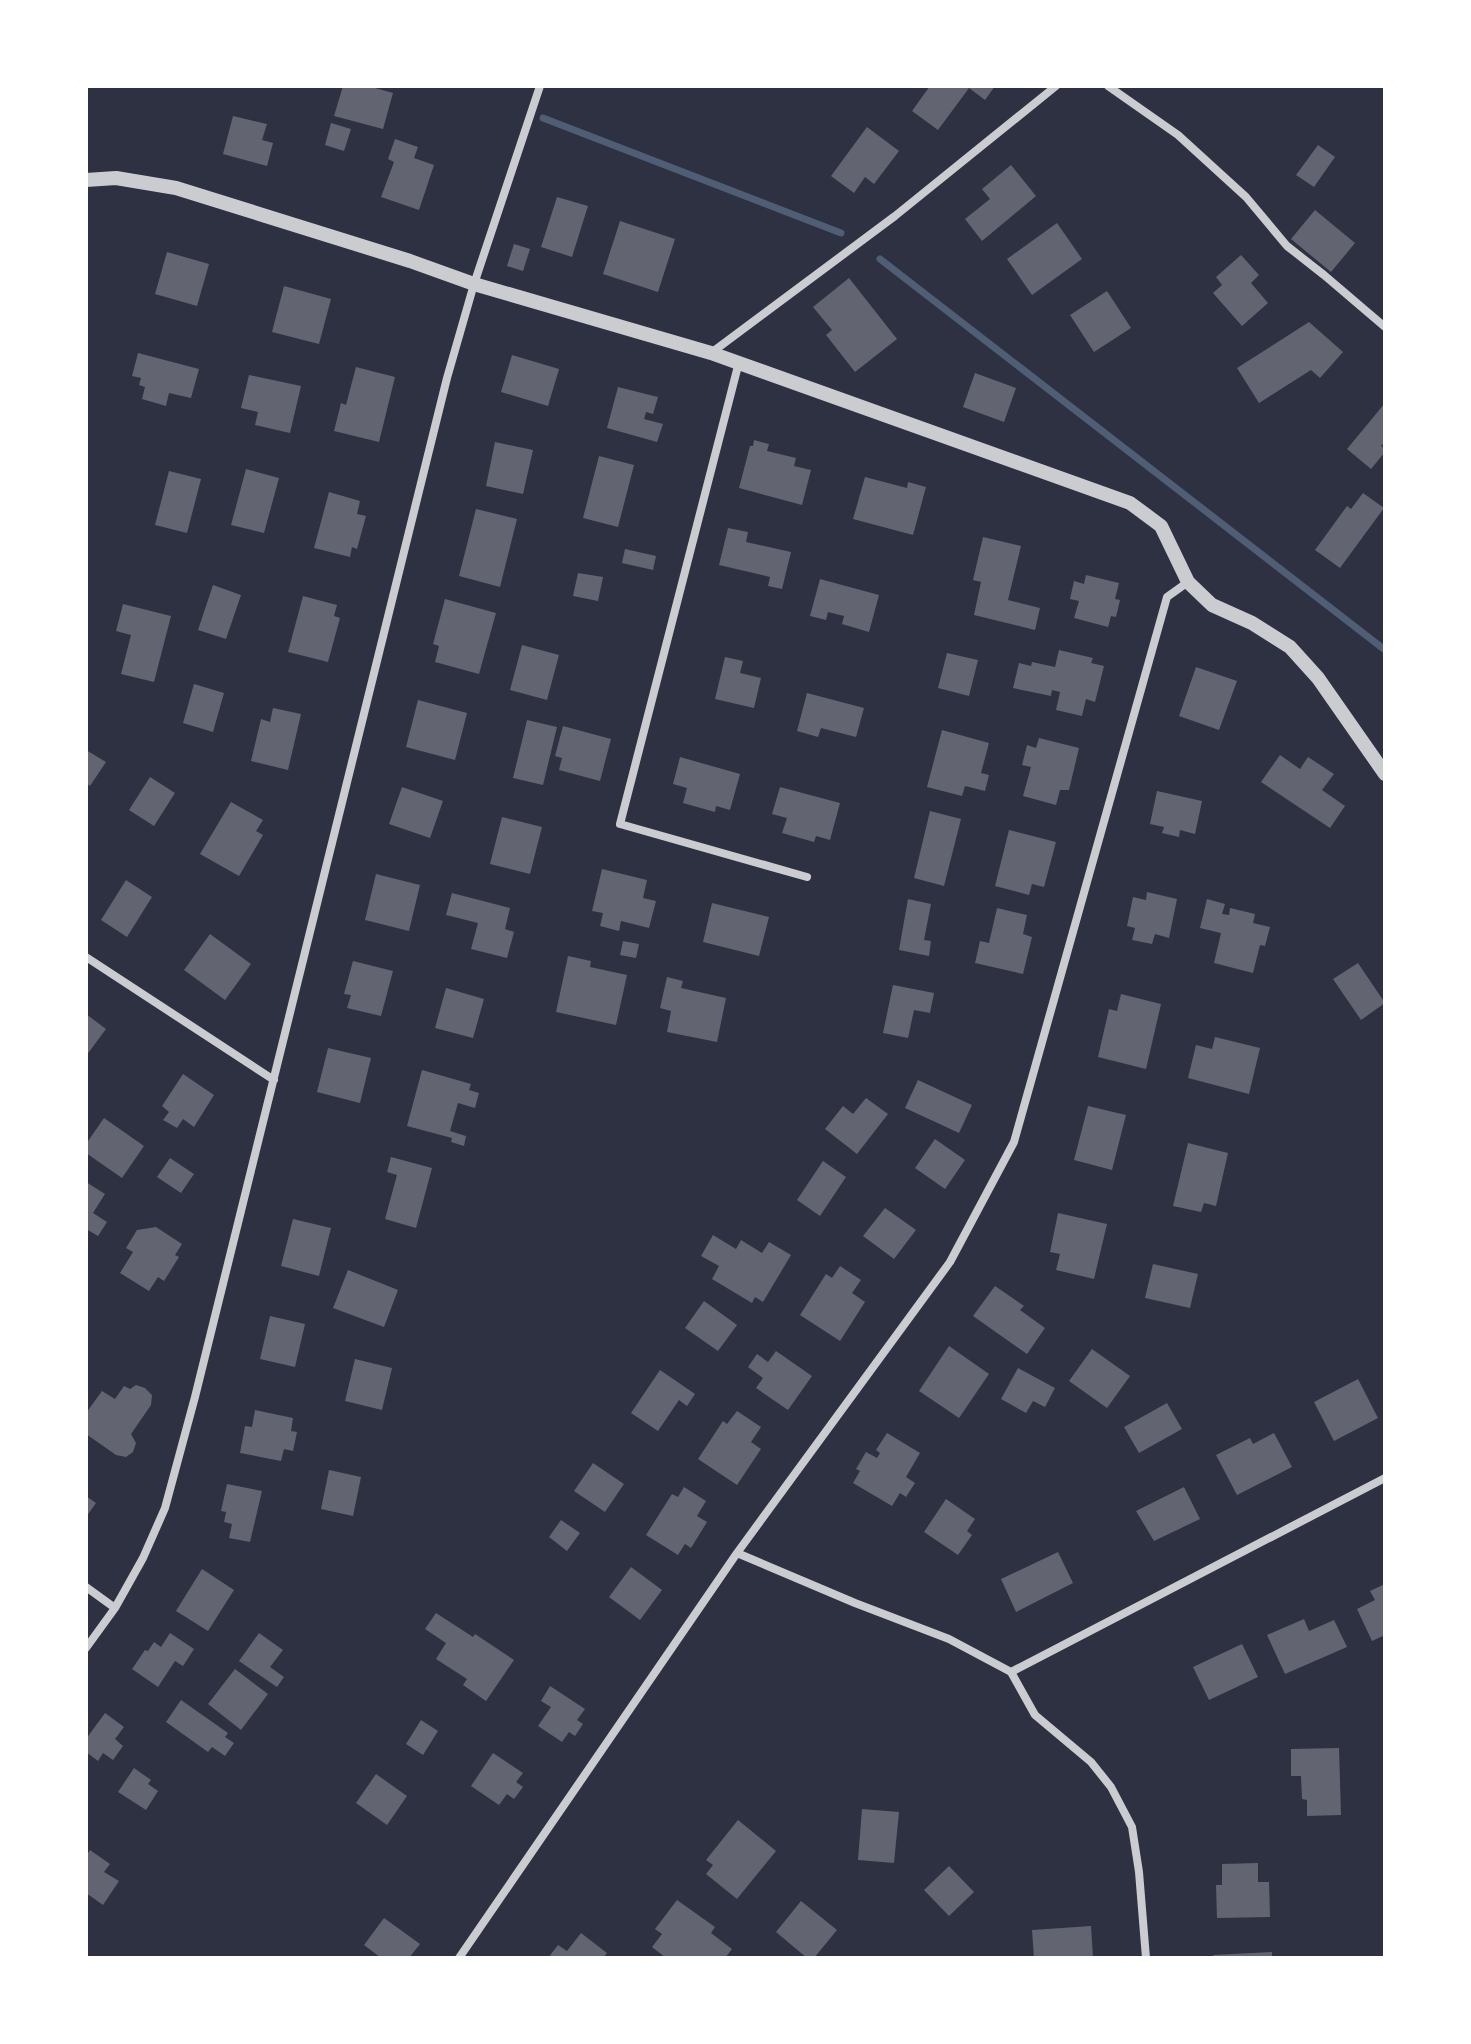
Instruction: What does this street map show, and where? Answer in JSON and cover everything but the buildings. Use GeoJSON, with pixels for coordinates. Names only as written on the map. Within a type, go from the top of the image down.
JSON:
{"type":"FeatureCollection","features":[{"type":"Feature","properties":{"kind":"street"},"geometry":{"type":"LineString","coordinates":[[711,353],[895,216],[1056,86]]}},
{"type":"Feature","properties":{"kind":"street"},"geometry":{"type":"LineString","coordinates":[[1108,86],[1178,135],[1246,197],[1287,246],[1385,327]]}},
{"type":"Feature","properties":{"kind":"street"},"geometry":{"type":"LineString","coordinates":[[86,1648],[115,1608],[143,1558],[165,1508],[447,378],[537,87]]}},
{"type":"Feature","properties":{"kind":"street"},"geometry":{"type":"LineString","coordinates":[[86,180],[116,178],[176,188],[397,256],[474,284],[711,353],[1130,503],[1161,526],[1188,582],[1212,605],[1252,623],[1290,647],[1318,678],[1385,774]]}},
{"type":"Feature","properties":{"kind":"street"},"geometry":{"type":"LineString","coordinates":[[739,362],[620,824],[807,877]]}},
{"type":"Feature","properties":{"kind":"street"},"geometry":{"type":"LineString","coordinates":[[459,1958],[737,1553],[950,1262],[1014,1142],[1167,597],[1188,582]]}},
{"type":"Feature","properties":{"kind":"street"},"geometry":{"type":"LineString","coordinates":[[86,957],[274,1080]]}},
{"type":"Feature","properties":{"kind":"street"},"geometry":{"type":"LineString","coordinates":[[1011,1672],[1385,1478]]}},
{"type":"Feature","properties":{"kind":"street"},"geometry":{"type":"LineString","coordinates":[[737,1553],[949,1639],[1011,1672],[1035,1715],[1091,1762],[1111,1787],[1132,1827],[1146,1958]]}},
{"type":"Feature","properties":{"kind":"street"},"geometry":{"type":"LineString","coordinates":[[86,1587],[115,1608]]}},
{"type":"Feature","properties":{"kind":"waterway"},"geometry":{"type":"LineString","coordinates":[[543,118],[841,233]]}},
{"type":"Feature","properties":{"kind":"waterway"},"geometry":{"type":"LineString","coordinates":[[880,259],[1385,650]]}}]}
